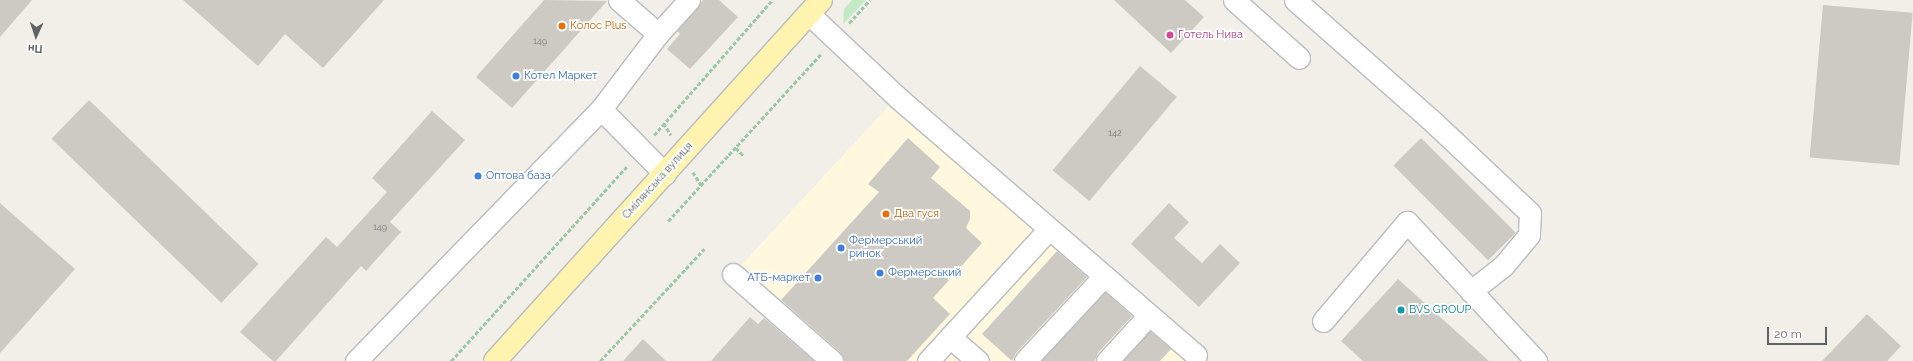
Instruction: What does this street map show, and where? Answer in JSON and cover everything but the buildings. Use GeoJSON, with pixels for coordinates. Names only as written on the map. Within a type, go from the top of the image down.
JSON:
{"type":"FeatureCollection","features":[{"type":"Feature","properties":{"kind":"main road","name":"Смілянська вулиця"},"geometry":{"type":"LineString","coordinates":[[495,361],[815,7]]}},
{"type":"Feature","properties":{"kind":"lane"},"geometry":{"type":"LineString","coordinates":[[619,0],[658,34]]}},
{"type":"Feature","properties":{"kind":"lane"},"geometry":{"type":"LineString","coordinates":[[356,361],[601,109],[658,34],[689,0]]}},
{"type":"Feature","properties":{"kind":"lane"},"geometry":{"type":"LineString","coordinates":[[1234,0],[1299,58]]}},
{"type":"Feature","properties":{"kind":"lane"},"geometry":{"type":"LineString","coordinates":[[1295,0],[1430,119],[1530,213],[1529,235],[1504,266],[1471,291]]}},
{"type":"Feature","properties":{"kind":"lane"},"geometry":{"type":"LineString","coordinates":[[815,7],[835,38],[897,97],[1196,355]]}},
{"type":"Feature","properties":{"kind":"lane"},"geometry":{"type":"LineString","coordinates":[[601,109],[665,174]]}},
{"type":"Feature","properties":{"kind":"lane"},"geometry":{"type":"LineString","coordinates":[[1323,321],[1407,222],[1536,361]]}},
{"type":"Feature","properties":{"kind":"lane"},"geometry":{"type":"LineString","coordinates":[[928,361],[1049,229]]}},
{"type":"Feature","properties":{"kind":"lane"},"geometry":{"type":"LineString","coordinates":[[733,274],[832,361]]}},
{"type":"Feature","properties":{"kind":"lane"},"geometry":{"type":"LineString","coordinates":[[1025,361],[1104,276]]}},
{"type":"Feature","properties":{"kind":"lane"},"geometry":{"type":"LineString","coordinates":[[1107,361],[1149,315]]}},
{"type":"Feature","properties":{"kind":"lane"},"geometry":{"type":"LineString","coordinates":[[950,337],[978,361]]}},
{"type":"Feature","properties":{"kind":"path"},"geometry":{"type":"LineString","coordinates":[[451,361],[641,150],[772,0]]}},
{"type":"Feature","properties":{"kind":"path"},"geometry":{"type":"LineString","coordinates":[[668,221],[870,0]]}},
{"type":"Feature","properties":{"kind":"path"},"geometry":{"type":"LineString","coordinates":[[736,148],[744,156]]}},
{"type":"Feature","properties":{"kind":"path"},"geometry":{"type":"LineString","coordinates":[[600,361],[704,249]]}},
{"type":"Feature","properties":{"kind":"shaded area","name":"Фермерський"},"geometry":{"type":"Polygon","coordinates":[[[897,97],[1190,361],[832,361],[733,274],[897,97]]]}},
{"type":"Feature","properties":{"kind":"green space"},"geometry":{"type":"Polygon","coordinates":[[[852,0],[866,0],[843,24],[844,9],[852,0]]]}},
{"type":"Feature","properties":{"kind":"place","name":"Колос Plus"},"geometry":{"type":"Point","coordinates":[562,26]}},
{"type":"Feature","properties":{"kind":"place","name":"Готель Нива"},"geometry":{"type":"Point","coordinates":[1170,35]}},
{"type":"Feature","properties":{"kind":"place","name":"Котел Маркет"},"geometry":{"type":"Point","coordinates":[516,76]}},
{"type":"Feature","properties":{"kind":"place","name":"Оптова база"},"geometry":{"type":"Point","coordinates":[478,176]}},
{"type":"Feature","properties":{"kind":"place","name":"Два гуся"},"geometry":{"type":"Point","coordinates":[886,214]}},
{"type":"Feature","properties":{"kind":"place","name":"Фермерський ринок"},"geometry":{"type":"Point","coordinates":[841,248]}},
{"type":"Feature","properties":{"kind":"place","name":"Фермерський"},"geometry":{"type":"Point","coordinates":[880,273]}},
{"type":"Feature","properties":{"kind":"place","name":"АТБ-маркет"},"geometry":{"type":"Point","coordinates":[818,278]}},
{"type":"Feature","properties":{"kind":"place","name":"BVS GROUP"},"geometry":{"type":"Point","coordinates":[1401,310]}}]}
